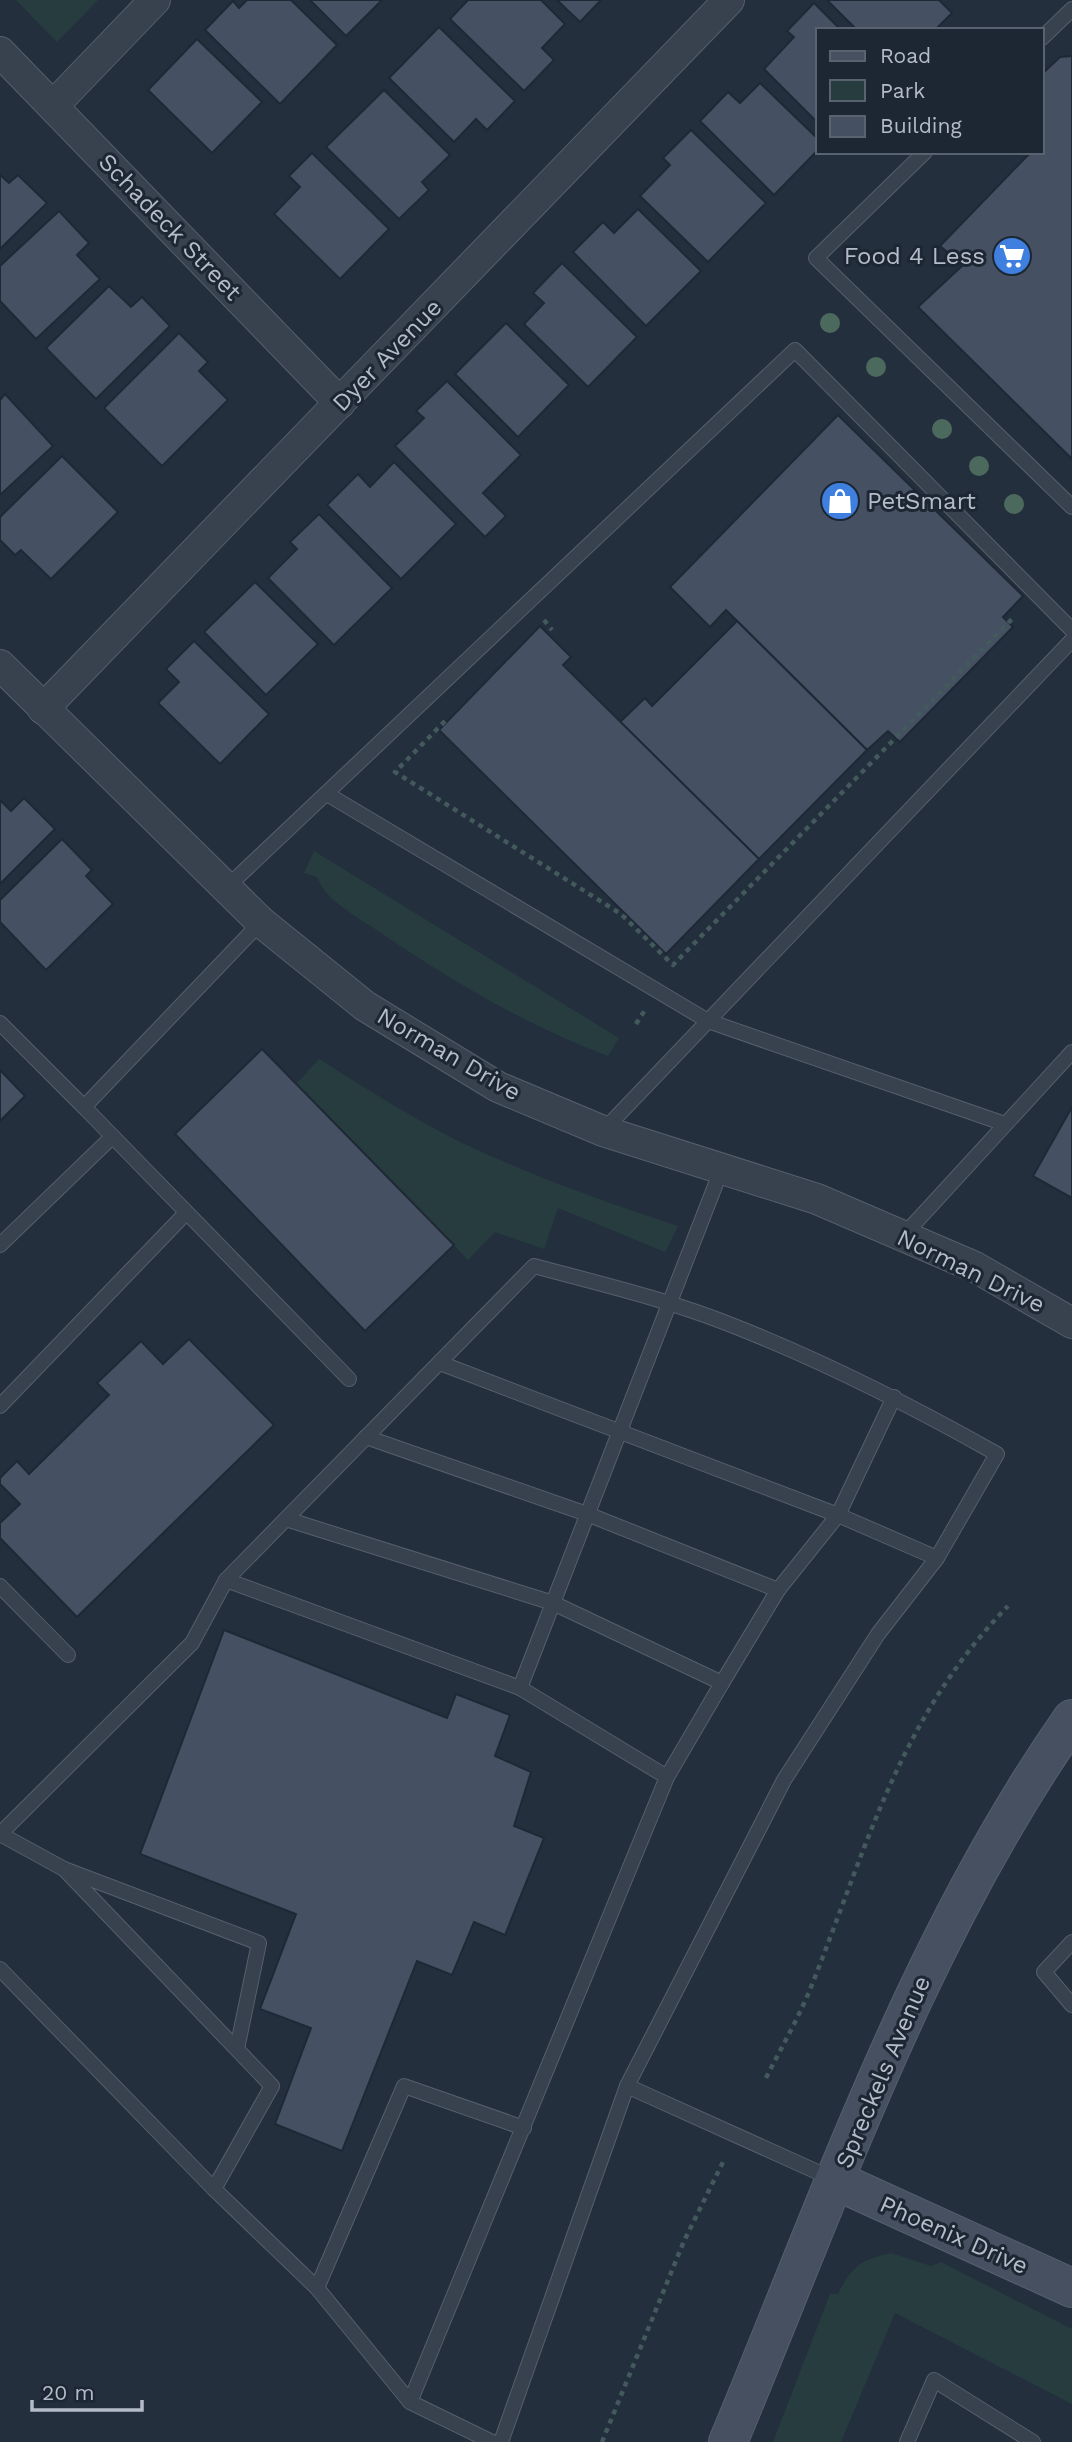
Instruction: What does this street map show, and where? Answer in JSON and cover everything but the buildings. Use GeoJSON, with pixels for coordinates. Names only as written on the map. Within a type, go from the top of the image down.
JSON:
{"type":"FeatureCollection","features":[{"type":"Feature","properties":{"kind":"street"},"geometry":{"type":"LineString","coordinates":[[52,106],[155,0]]}},
{"type":"Feature","properties":{"kind":"street","name":"Dyer Avenue"},"geometry":{"type":"LineString","coordinates":[[43,709],[729,0]]}},
{"type":"Feature","properties":{"kind":"street","name":"Schadeck Street"},"geometry":{"type":"LineString","coordinates":[[0,52],[340,403]]}},
{"type":"Feature","properties":{"kind":"street","name":"Norman Drive"},"geometry":{"type":"LineString","coordinates":[[0,665],[261,922],[365,1006],[498,1087],[603,1131],[817,1199],[975,1268],[1072,1323]]}},
{"type":"Feature","properties":{"kind":"street","name":"Spreckels Avenue"},"geometry":{"type":"LineString","coordinates":[[728,2442],[881,2068],[946,1930],[1045,1758],[1072,1719]]}},
{"type":"Feature","properties":{"kind":"street","name":"Phoenix Drive"},"geometry":{"type":"LineString","coordinates":[[837,2181],[1072,2288]]}},
{"type":"Feature","properties":{"kind":"lane"},"geometry":{"type":"LineString","coordinates":[[1044,36],[1072,9]]}},
{"type":"Feature","properties":{"kind":"lane"},"geometry":{"type":"LineString","coordinates":[[923,154],[816,258],[1072,507]]}},
{"type":"Feature","properties":{"kind":"lane"},"geometry":{"type":"LineString","coordinates":[[226,888],[795,350],[1072,630]]}},
{"type":"Feature","properties":{"kind":"lane"},"geometry":{"type":"LineString","coordinates":[[603,1131],[1072,639]]}},
{"type":"Feature","properties":{"kind":"lane"},"geometry":{"type":"LineString","coordinates":[[327,794],[708,1021],[1005,1124]]}},
{"type":"Feature","properties":{"kind":"lane"},"geometry":{"type":"LineString","coordinates":[[84,1107],[261,922]]}},
{"type":"Feature","properties":{"kind":"lane"},"geometry":{"type":"LineString","coordinates":[[0,1023],[349,1379]]}},
{"type":"Feature","properties":{"kind":"lane"},"geometry":{"type":"LineString","coordinates":[[903,1236],[1072,1052]]}},
{"type":"Feature","properties":{"kind":"lane"},"geometry":{"type":"LineString","coordinates":[[0,1245],[112,1137]]}},
{"type":"Feature","properties":{"kind":"lane"},"geometry":{"type":"LineString","coordinates":[[520,1688],[722,1168]]}},
{"type":"Feature","properties":{"kind":"lane"},"geometry":{"type":"LineString","coordinates":[[0,1406],[186,1213]]}},
{"type":"Feature","properties":{"kind":"lane"},"geometry":{"type":"LineString","coordinates":[[237,2049],[259,1943],[64,1869],[0,1834],[192,1643],[226,1580],[534,1266],[669,1303],[733,1326],[894,1396],[997,1454],[937,1558],[878,1634],[784,1780],[627,2086],[501,2442]]}},
{"type":"Feature","properties":{"kind":"lane"},"geometry":{"type":"LineString","coordinates":[[440,1363],[838,1515],[937,1558]]}},
{"type":"Feature","properties":{"kind":"lane"},"geometry":{"type":"LineString","coordinates":[[410,2402],[667,1777],[778,1590],[838,1515],[894,1396]]}},
{"type":"Feature","properties":{"kind":"lane"},"geometry":{"type":"LineString","coordinates":[[366,1437],[587,1514],[778,1590]]}},
{"type":"Feature","properties":{"kind":"lane"},"geometry":{"type":"LineString","coordinates":[[286,1519],[552,1603],[722,1683]]}},
{"type":"Feature","properties":{"kind":"lane"},"geometry":{"type":"LineString","coordinates":[[226,1580],[520,1688],[667,1777]]}},
{"type":"Feature","properties":{"kind":"lane"},"geometry":{"type":"LineString","coordinates":[[0,1586],[68,1655]]}},
{"type":"Feature","properties":{"kind":"lane"},"geometry":{"type":"LineString","coordinates":[[64,1869],[272,2086],[214,2189]]}},
{"type":"Feature","properties":{"kind":"lane"},"geometry":{"type":"LineString","coordinates":[[1072,1942],[1044,1972],[1072,2004]]}},
{"type":"Feature","properties":{"kind":"lane"},"geometry":{"type":"LineString","coordinates":[[0,1969],[214,2189],[317,2288],[410,2402],[492,2442]]}},
{"type":"Feature","properties":{"kind":"lane"},"geometry":{"type":"LineString","coordinates":[[627,2086],[837,2181]]}},
{"type":"Feature","properties":{"kind":"lane"},"geometry":{"type":"LineString","coordinates":[[317,2288],[404,2087],[524,2128]]}},
{"type":"Feature","properties":{"kind":"lane"},"geometry":{"type":"LineString","coordinates":[[907,2442],[934,2380],[1033,2442]]}},
{"type":"Feature","properties":{"kind":"path"},"geometry":{"type":"LineString","coordinates":[[450,715],[395,772],[621,914],[673,965],[1012,619]]}},
{"type":"Feature","properties":{"kind":"path"},"geometry":{"type":"LineString","coordinates":[[534,629],[543,620],[552,630]]}},
{"type":"Feature","properties":{"kind":"path"},"geometry":{"type":"LineString","coordinates":[[766,2078],[813,1984],[884,1793],[928,1710],[962,1657],[1007,1606]]}},
{"type":"Feature","properties":{"kind":"path"},"geometry":{"type":"LineString","coordinates":[[602,2442],[684,2241],[737,2135]]}},
{"type":"Feature","properties":{"kind":"green space"},"geometry":{"type":"Polygon","coordinates":[[[16,0],[98,0],[57,42],[16,0]]]}},
{"type":"Feature","properties":{"kind":"green space"},"geometry":{"type":"Polygon","coordinates":[[[314,851],[619,1038],[608,1056],[548,1031],[491,1001],[435,969],[344,909],[321,886],[317,877],[304,873],[314,851]]]}},
{"type":"Feature","properties":{"kind":"green space"},"geometry":{"type":"Polygon","coordinates":[[[319,1059],[440,1132],[506,1163],[678,1226],[665,1252],[558,1208],[544,1249],[495,1232],[468,1260],[296,1084],[319,1059]]]}},
{"type":"Feature","properties":{"kind":"green space"},"geometry":{"type":"Polygon","coordinates":[[[891,2253],[931,2266],[941,2262],[1072,2329],[1072,2404],[895,2313],[841,2442],[773,2442],[830,2294],[838,2294],[858,2266],[872,2258],[891,2253]]]}},
{"type":"Feature","properties":{"kind":"place","name":"Food 4 Less"},"geometry":{"type":"Point","coordinates":[1012,256]}},
{"type":"Feature","properties":{"kind":"place","name":"PetSmart"},"geometry":{"type":"Point","coordinates":[840,501]}}]}
